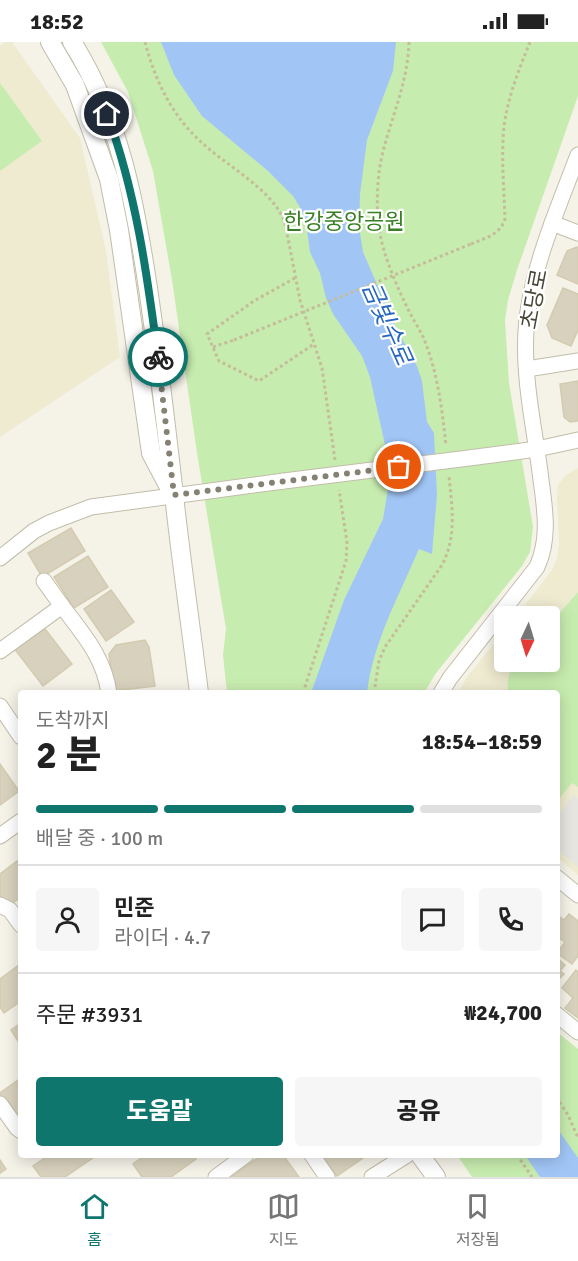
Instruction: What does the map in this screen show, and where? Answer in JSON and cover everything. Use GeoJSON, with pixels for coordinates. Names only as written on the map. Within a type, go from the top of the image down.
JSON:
{"type":"FeatureCollection","features":[{"type":"Feature","properties":{"kind":"street"},"geometry":{"type":"LineString","coordinates":[[50,42],[75,85],[109,178],[119,230],[151,453],[174,495]]}},
{"type":"Feature","properties":{"kind":"street"},"geometry":{"type":"LineString","coordinates":[[72,42],[91,74],[107,114],[129,178],[138,223],[170,446],[199,690]]}},
{"type":"Feature","properties":{"kind":"street","name":"초당로"},"geometry":{"type":"LineString","coordinates":[[443,690],[537,567],[543,553],[546,535],[545,510],[527,369],[525,332],[528,309],[552,223],[578,155]]}},
{"type":"Feature","properties":{"kind":"street"},"geometry":{"type":"LineString","coordinates":[[552,223],[578,233]]}},
{"type":"Feature","properties":{"kind":"street"},"geometry":{"type":"LineString","coordinates":[[527,369],[578,361]]}},
{"type":"Feature","properties":{"kind":"street"},"geometry":{"type":"LineString","coordinates":[[0,558],[34,531],[69,514],[92,507],[469,458],[578,440]]}},
{"type":"Feature","properties":{"kind":"street"},"geometry":{"type":"LineString","coordinates":[[44,581],[98,656],[108,690]]}},
{"type":"Feature","properties":{"kind":"street"},"geometry":{"type":"LineString","coordinates":[[0,651],[62,606]]}},
{"type":"Feature","properties":{"kind":"street"},"geometry":{"type":"LineString","coordinates":[[0,706],[18,732]]}},
{"type":"Feature","properties":{"kind":"street"},"geometry":{"type":"LineString","coordinates":[[0,836],[18,823]]}},
{"type":"Feature","properties":{"kind":"street"},"geometry":{"type":"LineString","coordinates":[[560,884],[578,895]]}},
{"type":"Feature","properties":{"kind":"street"},"geometry":{"type":"LineString","coordinates":[[0,905],[10,910],[18,921]]}},
{"type":"Feature","properties":{"kind":"street"},"geometry":{"type":"LineString","coordinates":[[560,1017],[578,1032]]}},
{"type":"Feature","properties":{"kind":"street"},"geometry":{"type":"LineString","coordinates":[[0,1104],[18,1129]]}},
{"type":"Feature","properties":{"kind":"street"},"geometry":{"type":"LineString","coordinates":[[216,1177],[242,1158]]}},
{"type":"Feature","properties":{"kind":"street"},"geometry":{"type":"LineString","coordinates":[[314,1158],[327,1177]]}},
{"type":"Feature","properties":{"kind":"street"},"geometry":{"type":"LineString","coordinates":[[372,1177],[402,1158]]}},
{"type":"Feature","properties":{"kind":"street"},"geometry":{"type":"LineString","coordinates":[[422,1158],[436,1177]]}},
{"type":"Feature","properties":{"kind":"path"},"geometry":{"type":"LineString","coordinates":[[145,42],[161,90],[187,127],[201,142],[260,190],[281,211],[295,278],[322,368],[336,463]]}},
{"type":"Feature","properties":{"kind":"path"},"geometry":{"type":"LineString","coordinates":[[409,42],[404,86],[384,146],[380,171],[378,221],[388,262],[423,337],[436,374],[446,447]]}},
{"type":"Feature","properties":{"kind":"path"},"geometry":{"type":"LineString","coordinates":[[213,347],[497,233],[505,219],[502,158],[505,124],[511,95],[530,42]]}},
{"type":"Feature","properties":{"kind":"path"},"geometry":{"type":"LineString","coordinates":[[295,278],[254,301],[207,334],[219,361],[259,381],[315,344]]}},
{"type":"Feature","properties":{"kind":"path"},"geometry":{"type":"LineString","coordinates":[[375,690],[380,661],[386,647],[449,553],[453,524],[448,469]]}},
{"type":"Feature","properties":{"kind":"path"},"geometry":{"type":"LineString","coordinates":[[304,690],[346,561],[347,542],[339,486]]}},
{"type":"Feature","properties":{"kind":"path"},"geometry":{"type":"LineString","coordinates":[[560,1103],[578,1138]]}},
{"type":"Feature","properties":{"kind":"path"},"geometry":{"type":"LineString","coordinates":[[519,1158],[532,1177]]}},
{"type":"Feature","properties":{"kind":"shaded area"},"geometry":{"type":"Polygon","coordinates":[[[5,42],[12,42],[80,138],[106,251],[120,357],[0,437],[0,46],[5,42]]]}},
{"type":"Feature","properties":{"kind":"shaded area"},"geometry":{"type":"Polygon","coordinates":[[[578,468],[578,875],[560,860],[560,690],[460,690],[467,677],[494,643],[494,672],[560,672],[560,606],[524,606],[552,570],[557,558],[558,485],[566,475],[578,468]]]}},
{"type":"Feature","properties":{"kind":"shaded area"},"geometry":{"type":"Polygon","coordinates":[[[574,795],[578,798],[578,867],[560,852],[560,812],[574,795]]]}},
{"type":"Feature","properties":{"kind":"green space","name":"한강중앙공원"},"geometry":{"type":"Polygon","coordinates":[[[101,42],[578,42],[578,96],[517,270],[505,320],[509,383],[533,527],[530,552],[522,566],[436,673],[426,690],[227,690],[223,655],[226,629],[172,280],[153,171],[128,92],[101,42]]]}},
{"type":"Feature","properties":{"kind":"green space"},"geometry":{"type":"Polygon","coordinates":[[[0,83],[42,141],[0,171],[0,83]]]}},
{"type":"Feature","properties":{"kind":"green space"},"geometry":{"type":"Polygon","coordinates":[[[578,592],[578,787],[572,783],[560,797],[560,690],[508,690],[510,673],[560,672],[560,612],[578,592]]]}},
{"type":"Feature","properties":{"kind":"green space"},"geometry":{"type":"Polygon","coordinates":[[[560,1034],[578,1049],[578,1177],[472,1177],[459,1158],[560,1158],[560,1034]]]}},
{"type":"Feature","properties":{"kind":"water","name":"금빛수로"},"geometry":{"type":"Polygon","coordinates":[[[161,42],[396,42],[393,71],[367,140],[360,194],[359,227],[363,252],[422,381],[427,422],[434,433],[437,495],[432,554],[419,549],[381,637],[367,690],[312,690],[344,600],[383,519],[388,489],[385,445],[370,377],[362,356],[333,314],[326,298],[320,273],[310,252],[306,223],[293,196],[268,171],[202,116],[174,75],[161,42]]]}},
{"type":"Feature","properties":{"kind":"water"},"geometry":{"type":"Polygon","coordinates":[[[560,1132],[578,1158],[578,1177],[540,1177],[527,1158],[560,1158],[560,1132]]]}},
{"type":"Feature","properties":{"kind":"building"},"geometry":{"type":"Polygon","coordinates":[[[577,247],[578,284],[557,275],[567,251],[577,247]]]}},
{"type":"Feature","properties":{"kind":"building"},"geometry":{"type":"Polygon","coordinates":[[[563,288],[578,294],[578,330],[571,346],[552,338],[547,325],[563,288]]]}},
{"type":"Feature","properties":{"kind":"building"},"geometry":{"type":"Polygon","coordinates":[[[578,381],[578,421],[570,422],[564,417],[560,384],[578,381]]]}},
{"type":"Feature","properties":{"kind":"building"},"geometry":{"type":"Polygon","coordinates":[[[71,528],[85,551],[42,577],[28,553],[71,528]]]}},
{"type":"Feature","properties":{"kind":"building"},"geometry":{"type":"Polygon","coordinates":[[[88,556],[108,587],[74,608],[54,577],[88,556]]]}},
{"type":"Feature","properties":{"kind":"building"},"geometry":{"type":"Polygon","coordinates":[[[111,590],[134,622],[106,641],[84,609],[111,590]]]}},
{"type":"Feature","properties":{"kind":"building"},"geometry":{"type":"Polygon","coordinates":[[[42,625],[72,664],[43,686],[13,647],[42,625]]]}},
{"type":"Feature","properties":{"kind":"building"},"geometry":{"type":"Polygon","coordinates":[[[145,640],[149,647],[155,686],[114,690],[109,654],[116,645],[145,640]]]}},
{"type":"Feature","properties":{"kind":"building"},"geometry":{"type":"Polygon","coordinates":[[[0,764],[18,792],[0,805],[0,764]]]}},
{"type":"Feature","properties":{"kind":"building"},"geometry":{"type":"Polygon","coordinates":[[[18,862],[18,899],[4,909],[0,903],[0,874],[18,862]]]}},
{"type":"Feature","properties":{"kind":"building"},"geometry":{"type":"Polygon","coordinates":[[[569,914],[578,921],[578,956],[572,964],[560,955],[560,949],[565,942],[560,939],[560,917],[564,920],[569,914]]]}},
{"type":"Feature","properties":{"kind":"building"},"geometry":{"type":"Polygon","coordinates":[[[560,961],[565,965],[560,971],[560,961]]]}},
{"type":"Feature","properties":{"kind":"building"},"geometry":{"type":"Polygon","coordinates":[[[18,966],[18,1003],[4,1013],[0,1007],[0,979],[18,966]]]}},
{"type":"Feature","properties":{"kind":"building"},"geometry":{"type":"Polygon","coordinates":[[[576,970],[578,972],[578,1018],[565,1008],[573,998],[562,988],[576,970]]]}},
{"type":"Feature","properties":{"kind":"building"},"geometry":{"type":"Polygon","coordinates":[[[18,1025],[18,1041],[11,1030],[18,1025]]]}},
{"type":"Feature","properties":{"kind":"building"},"geometry":{"type":"Polygon","coordinates":[[[18,1080],[18,1120],[0,1099],[0,1093],[18,1080]]]}},
{"type":"Feature","properties":{"kind":"building"},"geometry":{"type":"Polygon","coordinates":[[[45,1158],[93,1158],[65,1177],[41,1177],[33,1166],[45,1158]]]}},
{"type":"Feature","properties":{"kind":"building"},"geometry":{"type":"Polygon","coordinates":[[[141,1158],[196,1159],[171,1177],[142,1177],[133,1164],[141,1158]]]}},
{"type":"Feature","properties":{"kind":"building"},"geometry":{"type":"Polygon","coordinates":[[[258,1158],[285,1158],[299,1177],[231,1177],[258,1158]]]}},
{"type":"Feature","properties":{"kind":"building"},"geometry":{"type":"Polygon","coordinates":[[[323,1158],[363,1158],[337,1176],[323,1158]]]}},
{"type":"Feature","properties":{"kind":"building"},"geometry":{"type":"Polygon","coordinates":[[[0,1160],[6,1169],[0,1173],[0,1160]]]}},
{"type":"Feature","properties":{"kind":"way so far"},"geometry":{"type":"LineString","coordinates":[[158,357],[174,495],[399,467]]}},
{"type":"Feature","properties":{"kind":"route"},"geometry":{"type":"LineString","coordinates":[[107,114],[129,178],[158,357]]}}]}
